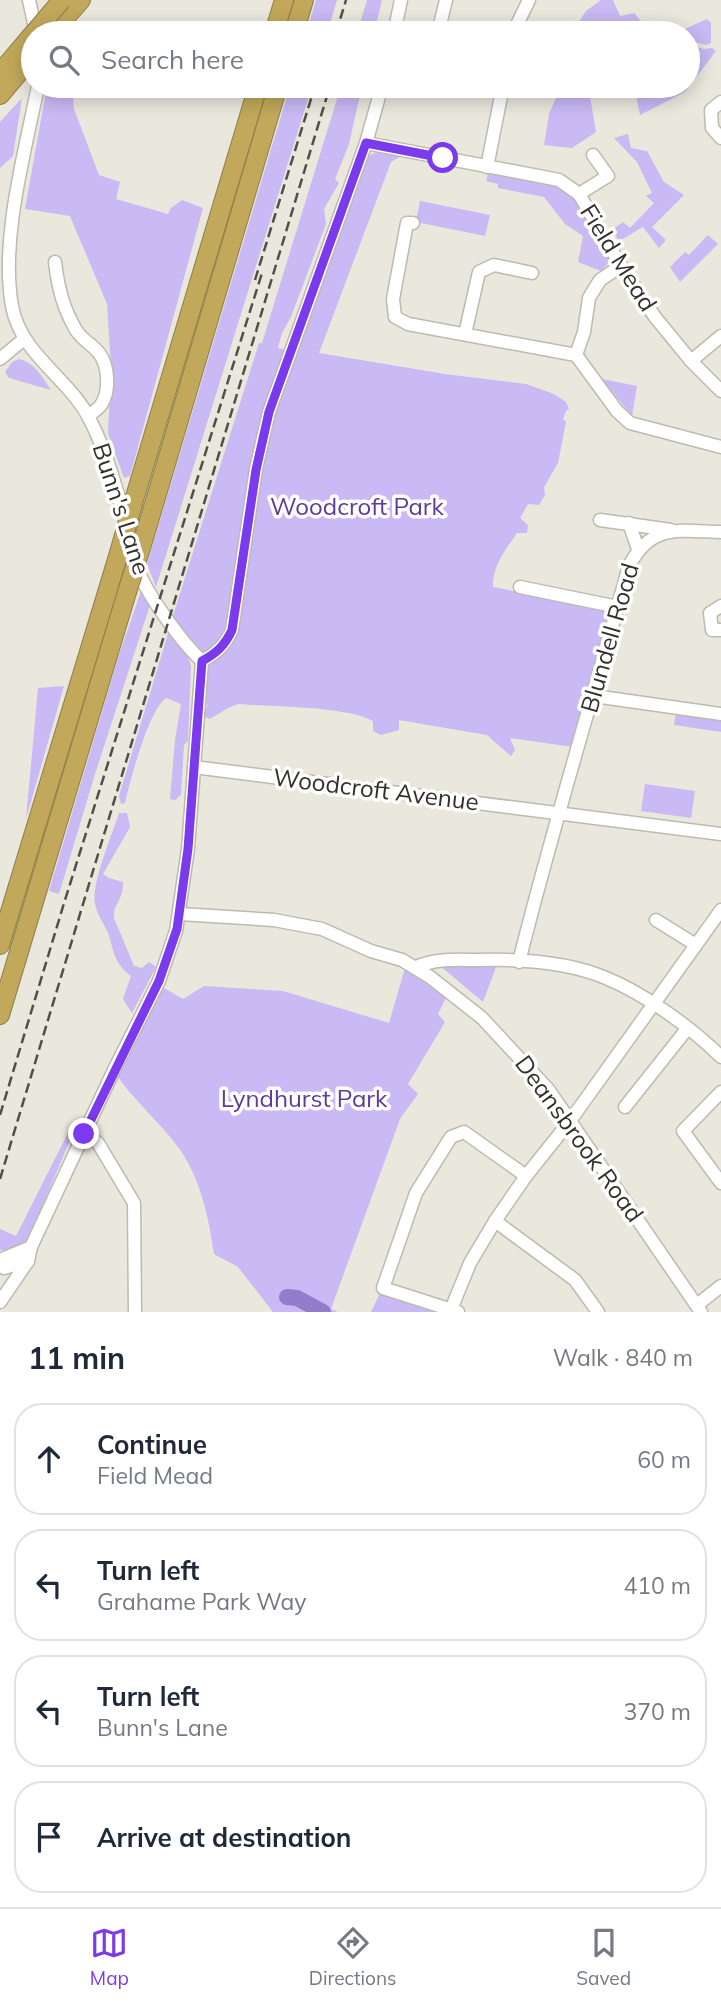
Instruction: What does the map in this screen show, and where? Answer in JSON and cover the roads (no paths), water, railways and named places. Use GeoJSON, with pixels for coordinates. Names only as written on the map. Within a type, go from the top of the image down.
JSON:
{"type":"FeatureCollection","features":[{"type":"Feature","properties":{"kind":"highway"},"geometry":{"type":"LineString","coordinates":[[278,21],[284,0]]}},
{"type":"Feature","properties":{"kind":"highway"},"geometry":{"type":"LineString","coordinates":[[298,21],[304,0]]}},
{"type":"Feature","properties":{"kind":"highway"},"geometry":{"type":"LineString","coordinates":[[49,21],[71,4]]}},
{"type":"Feature","properties":{"kind":"highway"},"geometry":{"type":"LineString","coordinates":[[60,21],[71,4]]}},
{"type":"Feature","properties":{"kind":"highway"},"geometry":{"type":"LineString","coordinates":[[0,95],[10,68],[21,52]]}},
{"type":"Feature","properties":{"kind":"highway"},"geometry":{"type":"LineString","coordinates":[[0,945],[254,98]]}},
{"type":"Feature","properties":{"kind":"highway"},"geometry":{"type":"LineString","coordinates":[[0,1015],[274,98]]}},
{"type":"Feature","properties":{"kind":"street"},"geometry":{"type":"LineString","coordinates":[[29,0],[32,21]]}},
{"type":"Feature","properties":{"kind":"street"},"geometry":{"type":"LineString","coordinates":[[397,21],[401,0]]}},
{"type":"Feature","properties":{"kind":"street"},"geometry":{"type":"LineString","coordinates":[[441,21],[446,0]]}},
{"type":"Feature","properties":{"kind":"street"},"geometry":{"type":"LineString","coordinates":[[517,21],[523,2]]}},
{"type":"Feature","properties":{"kind":"street","name":"Bunn's Lane"},"geometry":{"type":"LineString","coordinates":[[36,98],[11,231],[9,270],[12,310],[24,339],[76,398],[88,416],[110,471],[140,574],[149,592],[192,652],[202,661]]}},
{"type":"Feature","properties":{"kind":"street"},"geometry":{"type":"LineString","coordinates":[[0,1302],[27,1261],[168,959],[180,914],[202,661],[226,643],[232,630],[256,470],[269,412],[366,143],[379,98]]}},
{"type":"Feature","properties":{"kind":"street"},"geometry":{"type":"LineString","coordinates":[[488,167],[501,98]]}},
{"type":"Feature","properties":{"kind":"street"},"geometry":{"type":"LineString","coordinates":[[721,102],[711,110],[712,128],[721,138]]}},
{"type":"Feature","properties":{"kind":"street","name":"Field Mead"},"geometry":{"type":"LineString","coordinates":[[366,143],[559,180],[579,194],[621,266],[655,317],[691,361],[721,391]]}},
{"type":"Feature","properties":{"kind":"street"},"geometry":{"type":"LineString","coordinates":[[579,194],[608,176],[593,155]]}},
{"type":"Feature","properties":{"kind":"street"},"geometry":{"type":"LineString","coordinates":[[413,223],[407,223],[393,299],[395,317],[408,324],[576,355],[617,411],[630,423],[721,447]]}},
{"type":"Feature","properties":{"kind":"street"},"geometry":{"type":"LineString","coordinates":[[55,262],[59,292],[66,313],[82,340],[98,351],[104,361],[106,393],[100,407],[88,416]]}},
{"type":"Feature","properties":{"kind":"street"},"geometry":{"type":"LineString","coordinates":[[466,334],[479,272],[494,265],[532,273]]}},
{"type":"Feature","properties":{"kind":"street"},"geometry":{"type":"LineString","coordinates":[[576,355],[584,332],[589,298],[600,279],[621,266]]}},
{"type":"Feature","properties":{"kind":"street"},"geometry":{"type":"LineString","coordinates":[[691,361],[721,336]]}},
{"type":"Feature","properties":{"kind":"street"},"geometry":{"type":"LineString","coordinates":[[0,359],[24,339]]}},
{"type":"Feature","properties":{"kind":"street"},"geometry":{"type":"LineString","coordinates":[[600,520],[671,530],[721,532]]}},
{"type":"Feature","properties":{"kind":"street"},"geometry":{"type":"LineString","coordinates":[[629,523],[638,549]]}},
{"type":"Feature","properties":{"kind":"street","name":"Blundell Road"},"geometry":{"type":"LineString","coordinates":[[519,962],[557,813],[594,696],[629,566],[638,549],[652,538],[671,530]]}},
{"type":"Feature","properties":{"kind":"street"},"geometry":{"type":"LineString","coordinates":[[520,587],[618,607]]}},
{"type":"Feature","properties":{"kind":"street"},"geometry":{"type":"LineString","coordinates":[[721,606],[710,613],[712,630],[721,630]]}},
{"type":"Feature","properties":{"kind":"street"},"geometry":{"type":"LineString","coordinates":[[594,696],[721,714]]}},
{"type":"Feature","properties":{"kind":"street","name":"Woodcroft Avenue"},"geometry":{"type":"LineString","coordinates":[[194,767],[721,834]]}},
{"type":"Feature","properties":{"kind":"street"},"geometry":{"type":"LineString","coordinates":[[526,1176],[464,1132],[450,1137],[416,1193],[383,1288],[453,1311],[470,1263],[495,1221],[721,910]]}},
{"type":"Feature","properties":{"kind":"street","name":"Deansbrook Road"},"geometry":{"type":"LineString","coordinates":[[180,914],[275,920],[322,929],[416,967],[482,1018],[548,1089],[699,1308]]}},
{"type":"Feature","properties":{"kind":"street"},"geometry":{"type":"LineString","coordinates":[[656,920],[696,945]]}},
{"type":"Feature","properties":{"kind":"street"},"geometry":{"type":"LineString","coordinates":[[416,967],[431,960],[504,960],[559,965],[606,978],[653,1003],[721,1057]]}},
{"type":"Feature","properties":{"kind":"street"},"geometry":{"type":"LineString","coordinates":[[625,1107],[687,1029]]}},
{"type":"Feature","properties":{"kind":"street"},"geometry":{"type":"LineString","coordinates":[[721,1093],[683,1131],[721,1183]]}},
{"type":"Feature","properties":{"kind":"street"},"geometry":{"type":"LineString","coordinates":[[84,1134],[98,1143],[134,1203],[135,1312]]}},
{"type":"Feature","properties":{"kind":"street"},"geometry":{"type":"LineString","coordinates":[[495,1221],[575,1280],[598,1312]]}},
{"type":"Feature","properties":{"kind":"street"},"geometry":{"type":"LineString","coordinates":[[0,1260],[32,1247]]}},
{"type":"Feature","properties":{"kind":"street"},"geometry":{"type":"LineString","coordinates":[[0,1266],[4,1268],[27,1261]]}},
{"type":"Feature","properties":{"kind":"street"},"geometry":{"type":"LineString","coordinates":[[699,1308],[721,1286]]}},
{"type":"Feature","properties":{"kind":"waterway"},"geometry":{"type":"LineString","coordinates":[[287,1297],[297,1298],[323,1312]]}},
{"type":"Feature","properties":{"kind":"railway"},"geometry":{"type":"LineString","coordinates":[[340,21],[346,0]]}},
{"type":"Feature","properties":{"kind":"railway"},"geometry":{"type":"LineString","coordinates":[[255,280],[311,98]]}},
{"type":"Feature","properties":{"kind":"railway"},"geometry":{"type":"LineString","coordinates":[[0,1179],[326,98]]}},
{"type":"Feature","properties":{"kind":"railway"},"geometry":{"type":"LineString","coordinates":[[0,1115],[262,273]]}},
{"type":"Feature","properties":{"kind":"park label","name":"Woodcroft Park"},"geometry":{"type":"Point","coordinates":[357,507]}},
{"type":"Feature","properties":{"kind":"park label","name":"Lyndhurst Park"},"geometry":{"type":"Point","coordinates":[304,1099]}}]}
